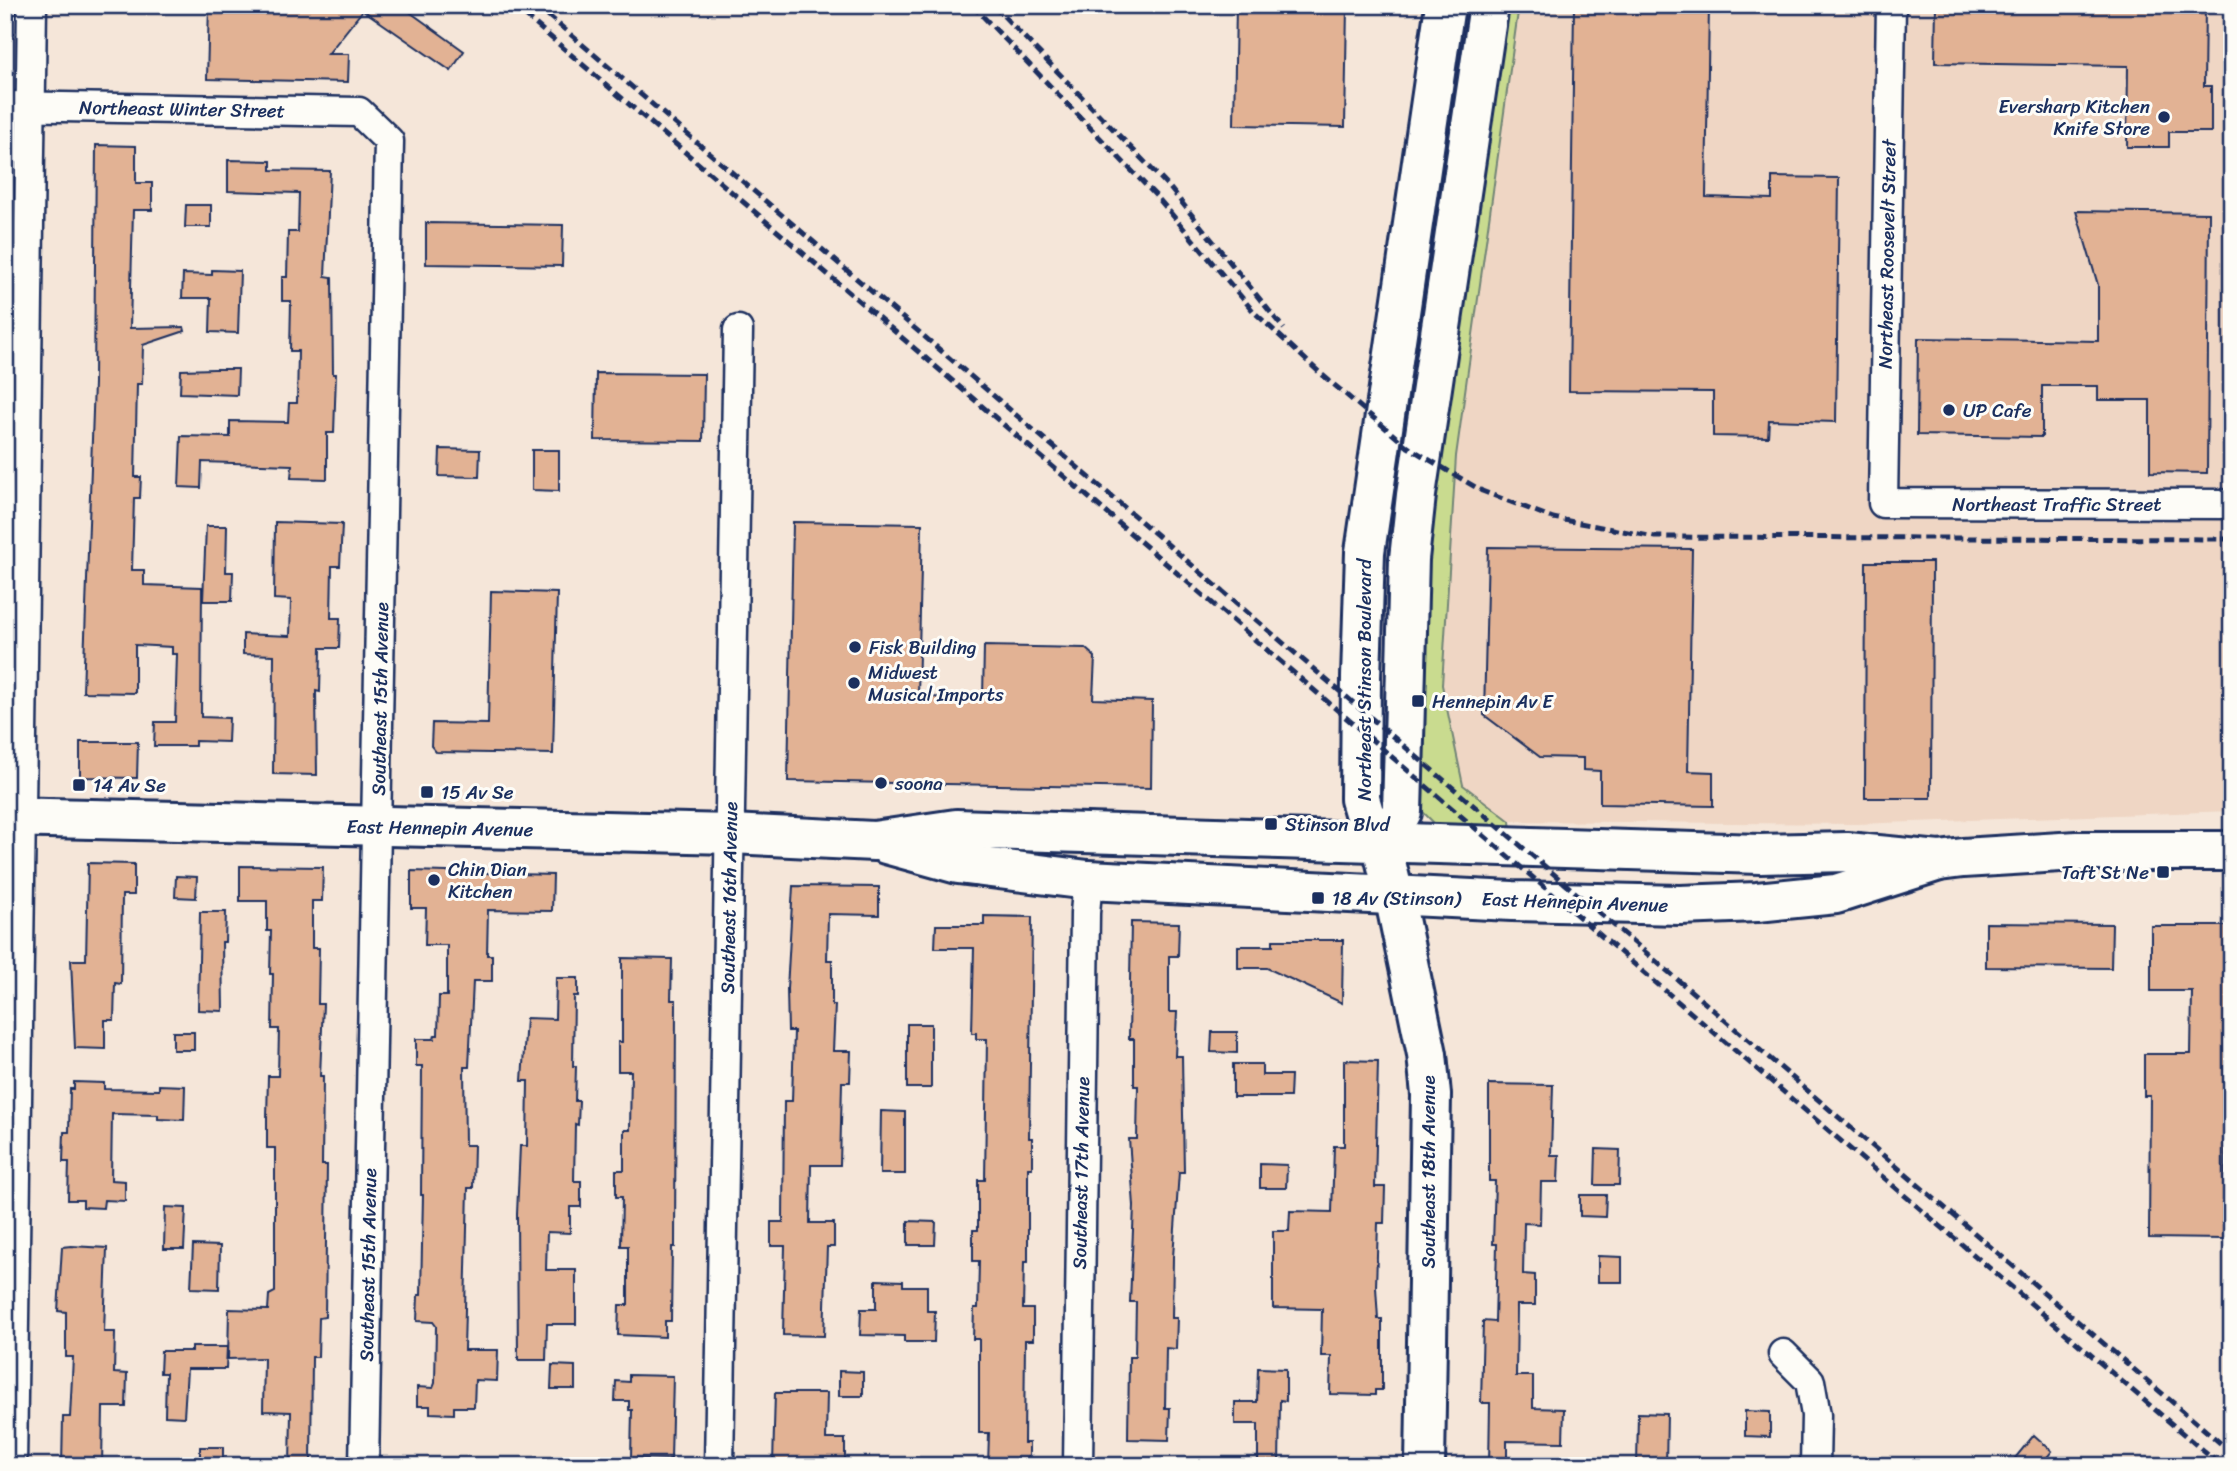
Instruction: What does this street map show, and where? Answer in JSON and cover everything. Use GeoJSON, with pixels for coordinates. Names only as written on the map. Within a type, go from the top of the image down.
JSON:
{"type":"FeatureCollection","features":[{"type":"Feature","properties":{"kind":"main road","name":"Northeast Stinson Boulevard"},"geometry":{"type":"LineString","coordinates":[[1445,5],[1365,552],[1360,799],[1368,826],[1381,842],[1402,812],[1409,559],[1416,495],[1489,5]]}},
{"type":"Feature","properties":{"kind":"main road","name":"East Hennepin Avenue"},"geometry":{"type":"LineString","coordinates":[[14,818],[731,834],[874,841],[956,829],[1760,854],[1847,852],[1939,861],[2042,852],[2232,851]]}},
{"type":"Feature","properties":{"kind":"main road","name":"East Hennepin Avenue"},"geometry":{"type":"LineString","coordinates":[[874,841],[958,864],[1088,880],[1681,905],[1757,902],[1836,894],[1939,861]]}},
{"type":"Feature","properties":{"kind":"main road","name":"Southeast 18th Avenue"},"geometry":{"type":"LineString","coordinates":[[1381,842],[1427,1054],[1432,1095],[1425,1466]]}},
{"type":"Feature","properties":{"kind":"street"},"geometry":{"type":"LineString","coordinates":[[12,1466],[18,106],[32,5]]}},
{"type":"Feature","properties":{"kind":"street","name":"Northeast Roosevelt Street"},"geometry":{"type":"LineString","coordinates":[[1883,503],[1891,5]]}},
{"type":"Feature","properties":{"kind":"street","name":"Northeast Winter Street"},"geometry":{"type":"LineString","coordinates":[[18,106],[359,112]]}},
{"type":"Feature","properties":{"kind":"street","name":"Southeast 15th Avenue"},"geometry":{"type":"LineString","coordinates":[[359,112],[389,141],[364,1466]]}},
{"type":"Feature","properties":{"kind":"street","name":"Southeast 16th Avenue"},"geometry":{"type":"LineString","coordinates":[[719,1466],[738,330]]}},
{"type":"Feature","properties":{"kind":"street","name":"Northeast Traffic Street"},"geometry":{"type":"LineString","coordinates":[[1883,503],[2232,504]]}},
{"type":"Feature","properties":{"kind":"street","name":"Southeast 17th Avenue"},"geometry":{"type":"LineString","coordinates":[[1078,1466],[1084,927],[1088,880]]}},
{"type":"Feature","properties":{"kind":"street"},"geometry":{"type":"LineString","coordinates":[[1783,1354],[1810,1381],[1816,1415],[1815,1466]]}},
{"type":"Feature","properties":{"kind":"shaded area"},"geometry":{"type":"Polygon","coordinates":[[[1519,5],[2232,5],[2232,811],[1856,824],[1510,821],[1463,785],[1442,685],[1456,456],[1519,5]]]}},
{"type":"Feature","properties":{"kind":"green space"},"geometry":{"type":"Polygon","coordinates":[[[1504,5],[1519,5],[1456,456],[1442,685],[1463,785],[1510,821],[1511,831],[1439,828],[1420,809],[1424,553],[1504,5]]]}},
{"type":"Feature","properties":{"kind":"building"},"geometry":{"type":"Polygon","coordinates":[[[209,5],[400,5],[464,51],[451,71],[363,10],[328,54],[349,54],[348,82],[207,79],[209,5]]]}},
{"type":"Feature","properties":{"kind":"building"},"geometry":{"type":"Polygon","coordinates":[[[1236,5],[1347,5],[1345,127],[1234,125],[1236,5]]]}},
{"type":"Feature","properties":{"kind":"building"},"geometry":{"type":"Polygon","coordinates":[[[1574,5],[1709,5],[1706,197],[1772,199],[1772,177],[1839,178],[1836,422],[1769,420],[1768,437],[1713,436],[1713,392],[1569,391],[1574,5]]]}},
{"type":"Feature","properties":{"kind":"building"},"geometry":{"type":"Polygon","coordinates":[[[1936,5],[2205,5],[2204,86],[2211,86],[2211,132],[2169,132],[2169,147],[2127,147],[2128,66],[1935,63],[1936,5]]]}},
{"type":"Feature","properties":{"kind":"building"},"geometry":{"type":"Polygon","coordinates":[[[96,145],[136,146],[136,183],[152,183],[152,210],[133,210],[130,328],[184,327],[185,331],[143,345],[142,384],[137,384],[135,477],[141,477],[140,498],[134,498],[132,570],[144,570],[144,585],[202,587],[201,717],[229,718],[228,742],[195,741],[195,746],[154,746],[155,722],[175,722],[177,654],[172,654],[172,647],[135,645],[135,693],[83,692],[94,383],[96,145]]]}},
{"type":"Feature","properties":{"kind":"building"},"geometry":{"type":"Polygon","coordinates":[[[228,160],[271,161],[271,170],[330,171],[325,276],[332,277],[333,374],[336,374],[334,433],[327,433],[327,479],[291,478],[292,465],[202,462],[201,488],[179,487],[181,436],[230,437],[230,421],[288,422],[289,403],[297,403],[298,351],[290,351],[291,301],[282,301],[282,277],[287,277],[288,232],[298,232],[299,193],[228,191],[228,160]]]}},
{"type":"Feature","properties":{"kind":"building"},"geometry":{"type":"Polygon","coordinates":[[[186,205],[211,205],[211,227],[185,227],[186,205]]]}},
{"type":"Feature","properties":{"kind":"building"},"geometry":{"type":"Polygon","coordinates":[[[2076,211],[2209,213],[2207,473],[2150,472],[2150,400],[2098,400],[2098,386],[2042,386],[2042,437],[1917,435],[1918,338],[2098,341],[2098,285],[2076,211]]]}},
{"type":"Feature","properties":{"kind":"building"},"geometry":{"type":"Polygon","coordinates":[[[426,223],[563,225],[562,266],[426,264],[426,223]]]}},
{"type":"Feature","properties":{"kind":"building"},"geometry":{"type":"Polygon","coordinates":[[[212,270],[240,271],[238,333],[210,332],[211,298],[182,298],[183,274],[212,275],[212,270]]]}},
{"type":"Feature","properties":{"kind":"building"},"geometry":{"type":"Polygon","coordinates":[[[238,369],[237,395],[180,393],[181,370],[238,369]]]}},
{"type":"Feature","properties":{"kind":"building"},"geometry":{"type":"Polygon","coordinates":[[[596,373],[704,374],[703,441],[595,440],[596,373]]]}},
{"type":"Feature","properties":{"kind":"building"},"geometry":{"type":"Polygon","coordinates":[[[440,449],[480,450],[479,477],[439,476],[440,449]]]}},
{"type":"Feature","properties":{"kind":"building"},"geometry":{"type":"Polygon","coordinates":[[[532,450],[559,450],[559,491],[532,490],[532,450]]]}},
{"type":"Feature","properties":{"kind":"building"},"geometry":{"type":"Polygon","coordinates":[[[275,522],[342,524],[340,566],[332,566],[331,618],[340,618],[339,648],[321,648],[320,692],[316,691],[317,775],[273,774],[274,655],[243,654],[243,634],[290,636],[291,600],[274,599],[275,522]]]}},
{"type":"Feature","properties":{"kind":"building","name":"Fisk Building"},"geometry":{"type":"Polygon","coordinates":[[[793,522],[922,524],[918,697],[983,698],[984,646],[1085,648],[1095,657],[1093,699],[1152,701],[1151,788],[788,781],[793,522]]]}},
{"type":"Feature","properties":{"kind":"building"},"geometry":{"type":"Polygon","coordinates":[[[206,526],[227,526],[226,572],[233,572],[232,601],[203,601],[206,526]]]}},
{"type":"Feature","properties":{"kind":"building"},"geometry":{"type":"Polygon","coordinates":[[[1488,547],[1692,549],[1688,771],[1713,772],[1713,806],[1600,804],[1600,771],[1583,770],[1583,758],[1540,757],[1484,715],[1488,547]]]}},
{"type":"Feature","properties":{"kind":"building"},"geometry":{"type":"Polygon","coordinates":[[[1866,562],[1932,562],[1931,798],[1865,798],[1866,562]]]}},
{"type":"Feature","properties":{"kind":"building"},"geometry":{"type":"Polygon","coordinates":[[[491,591],[557,593],[553,754],[436,752],[431,746],[432,723],[488,724],[491,591]]]}},
{"type":"Feature","properties":{"kind":"building"},"geometry":{"type":"Polygon","coordinates":[[[80,742],[138,742],[137,778],[80,777],[80,742]]]}},
{"type":"Feature","properties":{"kind":"building"},"geometry":{"type":"Polygon","coordinates":[[[88,863],[134,864],[134,895],[122,895],[121,984],[115,983],[114,1020],[105,1020],[105,1049],[75,1048],[71,960],[86,960],[88,863]]]}},
{"type":"Feature","properties":{"kind":"building"},"geometry":{"type":"Polygon","coordinates":[[[240,866],[323,867],[322,901],[312,901],[312,948],[319,948],[318,1004],[323,1004],[320,1076],[323,1076],[322,1165],[327,1165],[325,1317],[319,1318],[318,1357],[312,1357],[311,1466],[290,1466],[291,1412],[263,1411],[264,1358],[228,1359],[229,1309],[268,1310],[269,1295],[275,1292],[275,1148],[267,1148],[267,1118],[268,1076],[278,1076],[279,1029],[272,1029],[271,931],[267,931],[267,901],[240,901],[240,866]]]}},
{"type":"Feature","properties":{"kind":"building"},"geometry":{"type":"Polygon","coordinates":[[[411,871],[553,875],[552,911],[488,910],[487,955],[492,955],[492,981],[473,981],[469,1067],[464,1067],[465,1145],[474,1145],[473,1188],[468,1188],[464,1350],[498,1350],[497,1381],[475,1380],[474,1407],[454,1407],[454,1414],[430,1413],[430,1406],[417,1406],[417,1387],[433,1388],[435,1383],[436,1326],[433,1322],[417,1321],[418,1295],[421,1295],[423,1195],[422,1066],[416,1066],[416,1039],[434,1039],[435,1035],[438,1035],[439,996],[447,996],[447,945],[425,945],[426,908],[411,908],[411,871]]]}},
{"type":"Feature","properties":{"kind":"building"},"geometry":{"type":"Polygon","coordinates":[[[176,876],[197,877],[196,898],[175,897],[176,876]]]}},
{"type":"Feature","properties":{"kind":"building"},"geometry":{"type":"Polygon","coordinates":[[[793,886],[879,887],[879,915],[828,914],[827,960],[832,960],[832,1005],[835,1005],[833,1051],[851,1051],[850,1082],[842,1082],[840,1165],[811,1165],[810,1223],[834,1223],[834,1247],[827,1247],[824,1336],[783,1335],[785,1246],[771,1246],[771,1222],[783,1222],[784,1101],[792,1101],[794,1031],[788,1031],[787,989],[793,886]]]}},
{"type":"Feature","properties":{"kind":"building"},"geometry":{"type":"Polygon","coordinates":[[[200,912],[226,912],[225,942],[222,942],[223,1011],[198,1010],[200,912]]]}},
{"type":"Feature","properties":{"kind":"building"},"geometry":{"type":"Polygon","coordinates":[[[984,916],[1032,917],[1029,1138],[1032,1138],[1032,1168],[1028,1168],[1028,1262],[1024,1262],[1023,1309],[1033,1309],[1033,1340],[1025,1340],[1024,1443],[1029,1443],[1029,1466],[988,1466],[989,1433],[979,1433],[979,1339],[973,1339],[974,1308],[978,1308],[979,1261],[973,1261],[973,1230],[978,1230],[978,1180],[985,1180],[987,1039],[976,1039],[976,1033],[972,1033],[974,948],[935,948],[936,925],[984,925],[984,916]]]}},
{"type":"Feature","properties":{"kind":"building"},"geometry":{"type":"Polygon","coordinates":[[[1131,922],[1179,923],[1178,956],[1169,956],[1169,1012],[1177,1012],[1175,1056],[1182,1056],[1184,1172],[1179,1172],[1173,1257],[1172,1318],[1177,1318],[1176,1349],[1166,1348],[1165,1408],[1170,1408],[1169,1440],[1128,1439],[1129,1357],[1135,1357],[1136,1302],[1130,1302],[1134,1206],[1129,1139],[1137,1139],[1138,1086],[1134,1086],[1134,1039],[1129,1039],[1131,922]]]}},
{"type":"Feature","properties":{"kind":"building"},"geometry":{"type":"Polygon","coordinates":[[[1986,923],[2112,924],[2111,968],[1986,967],[1986,923]]]}},
{"type":"Feature","properties":{"kind":"building"},"geometry":{"type":"Polygon","coordinates":[[[2151,926],[2232,926],[2232,1097],[2226,1097],[2224,1239],[2149,1238],[2150,1096],[2144,1096],[2144,1054],[2191,1054],[2192,991],[2151,991],[2151,926]]]}},
{"type":"Feature","properties":{"kind":"building"},"geometry":{"type":"Polygon","coordinates":[[[1273,940],[1343,940],[1342,1003],[1267,968],[1238,968],[1238,946],[1273,946],[1273,940]]]}},
{"type":"Feature","properties":{"kind":"building"},"geometry":{"type":"Polygon","coordinates":[[[622,958],[672,959],[671,1000],[676,1000],[675,1247],[672,1247],[671,1321],[665,1321],[665,1337],[618,1335],[619,1305],[628,1305],[628,1246],[621,1246],[622,1197],[616,1197],[616,1170],[624,1170],[624,1130],[630,1130],[631,1071],[618,1071],[618,1042],[622,1042],[622,958]]]}},
{"type":"Feature","properties":{"kind":"building"},"geometry":{"type":"Polygon","coordinates":[[[556,978],[578,978],[578,996],[574,996],[573,1066],[576,1066],[575,1101],[579,1101],[578,1125],[575,1124],[574,1181],[581,1181],[581,1207],[570,1207],[570,1233],[547,1232],[546,1270],[576,1270],[576,1324],[547,1324],[546,1360],[518,1360],[517,1214],[520,1146],[527,1146],[528,1081],[522,1081],[526,1018],[555,1019],[556,978]]]}},
{"type":"Feature","properties":{"kind":"building"},"geometry":{"type":"Polygon","coordinates":[[[907,1024],[931,1024],[931,1088],[907,1088],[907,1024]]]}},
{"type":"Feature","properties":{"kind":"building"},"geometry":{"type":"Polygon","coordinates":[[[173,1032],[194,1032],[194,1050],[173,1050],[173,1032]]]}},
{"type":"Feature","properties":{"kind":"building"},"geometry":{"type":"Polygon","coordinates":[[[1212,1032],[1237,1032],[1237,1053],[1211,1052],[1212,1032]]]}},
{"type":"Feature","properties":{"kind":"building"},"geometry":{"type":"Polygon","coordinates":[[[1344,1060],[1378,1061],[1375,1187],[1385,1187],[1384,1223],[1378,1223],[1376,1287],[1378,1319],[1382,1319],[1382,1390],[1375,1390],[1375,1395],[1330,1394],[1331,1356],[1321,1356],[1322,1309],[1273,1308],[1273,1231],[1289,1231],[1290,1211],[1332,1212],[1334,1146],[1344,1146],[1344,1060]]]}},
{"type":"Feature","properties":{"kind":"building"},"geometry":{"type":"Polygon","coordinates":[[[1233,1064],[1262,1064],[1262,1075],[1291,1075],[1290,1097],[1233,1097],[1233,1064]]]}},
{"type":"Feature","properties":{"kind":"building"},"geometry":{"type":"Polygon","coordinates":[[[74,1082],[104,1083],[104,1089],[159,1090],[159,1085],[185,1086],[184,1120],[158,1119],[158,1115],[112,1114],[111,1180],[125,1181],[125,1201],[104,1200],[103,1208],[83,1207],[83,1200],[68,1200],[69,1162],[63,1162],[64,1132],[69,1132],[70,1089],[74,1089],[74,1082]]]}},
{"type":"Feature","properties":{"kind":"building"},"geometry":{"type":"Polygon","coordinates":[[[1489,1084],[1553,1085],[1551,1155],[1559,1155],[1558,1182],[1541,1182],[1540,1224],[1524,1223],[1523,1274],[1535,1275],[1535,1305],[1517,1305],[1516,1376],[1533,1376],[1533,1408],[1564,1409],[1563,1442],[1507,1441],[1507,1466],[1489,1466],[1490,1403],[1481,1403],[1483,1321],[1495,1322],[1497,1244],[1493,1244],[1495,1181],[1489,1181],[1489,1084]]]}},
{"type":"Feature","properties":{"kind":"building"},"geometry":{"type":"Polygon","coordinates":[[[881,1111],[905,1112],[905,1174],[880,1174],[881,1111]]]}},
{"type":"Feature","properties":{"kind":"building"},"geometry":{"type":"Polygon","coordinates":[[[1596,1149],[1620,1150],[1619,1185],[1595,1185],[1596,1149]]]}},
{"type":"Feature","properties":{"kind":"building"},"geometry":{"type":"Polygon","coordinates":[[[1260,1164],[1287,1165],[1286,1188],[1260,1188],[1260,1164]]]}},
{"type":"Feature","properties":{"kind":"building"},"geometry":{"type":"Polygon","coordinates":[[[1580,1195],[1606,1195],[1605,1217],[1580,1216],[1580,1195]]]}},
{"type":"Feature","properties":{"kind":"building"},"geometry":{"type":"Polygon","coordinates":[[[165,1207],[186,1208],[184,1249],[164,1249],[165,1207]]]}},
{"type":"Feature","properties":{"kind":"building"},"geometry":{"type":"Polygon","coordinates":[[[908,1221],[936,1222],[935,1245],[908,1245],[908,1221]]]}},
{"type":"Feature","properties":{"kind":"building"},"geometry":{"type":"Polygon","coordinates":[[[193,1245],[220,1246],[219,1289],[191,1288],[193,1245]]]}},
{"type":"Feature","properties":{"kind":"building"},"geometry":{"type":"Polygon","coordinates":[[[62,1247],[107,1248],[104,1332],[115,1332],[114,1373],[127,1374],[126,1407],[103,1407],[102,1466],[62,1466],[63,1417],[70,1417],[73,1357],[66,1357],[66,1312],[58,1311],[62,1247]]]}},
{"type":"Feature","properties":{"kind":"building"},"geometry":{"type":"Polygon","coordinates":[[[1598,1256],[1622,1257],[1622,1282],[1598,1282],[1598,1256]]]}},
{"type":"Feature","properties":{"kind":"building"},"geometry":{"type":"Polygon","coordinates":[[[876,1280],[903,1281],[903,1286],[927,1286],[927,1311],[935,1311],[934,1342],[904,1342],[904,1336],[860,1335],[861,1309],[876,1309],[876,1280]]]}},
{"type":"Feature","properties":{"kind":"building"},"geometry":{"type":"Polygon","coordinates":[[[192,1347],[227,1347],[226,1369],[187,1369],[184,1417],[165,1416],[166,1373],[160,1373],[161,1351],[192,1351],[192,1347]]]}},
{"type":"Feature","properties":{"kind":"building"},"geometry":{"type":"Polygon","coordinates":[[[552,1365],[575,1366],[575,1389],[551,1389],[552,1365]]]}},
{"type":"Feature","properties":{"kind":"building"},"geometry":{"type":"Polygon","coordinates":[[[1258,1368],[1286,1369],[1286,1401],[1280,1400],[1279,1466],[1258,1466],[1258,1424],[1235,1424],[1235,1402],[1257,1402],[1258,1368]]]}},
{"type":"Feature","properties":{"kind":"building"},"geometry":{"type":"Polygon","coordinates":[[[839,1371],[863,1372],[863,1396],[839,1396],[839,1371]]]}},
{"type":"Feature","properties":{"kind":"building"},"geometry":{"type":"Polygon","coordinates":[[[629,1375],[673,1376],[671,1459],[631,1458],[632,1410],[629,1410],[629,1401],[615,1401],[616,1381],[629,1382],[629,1375]]]}},
{"type":"Feature","properties":{"kind":"building"},"geometry":{"type":"Polygon","coordinates":[[[775,1393],[827,1393],[826,1439],[845,1439],[845,1466],[773,1464],[775,1393]]]}},
{"type":"Feature","properties":{"kind":"building"},"geometry":{"type":"Polygon","coordinates":[[[1745,1411],[1770,1412],[1770,1437],[1745,1436],[1745,1411]]]}},
{"type":"Feature","properties":{"kind":"building"},"geometry":{"type":"Polygon","coordinates":[[[1638,1413],[1667,1414],[1666,1466],[1637,1466],[1638,1413]]]}},
{"type":"Feature","properties":{"kind":"building"},"geometry":{"type":"Polygon","coordinates":[[[2034,1435],[2052,1451],[2040,1466],[2025,1466],[2015,1458],[2034,1435]]]}},
{"type":"Feature","properties":{"kind":"building"},"geometry":{"type":"Polygon","coordinates":[[[200,1447],[223,1447],[223,1466],[200,1466],[200,1447]]]}},
{"type":"Feature","properties":{"kind":"railway"},"geometry":{"type":"LineString","coordinates":[[513,5],[2221,1466]]}},
{"type":"Feature","properties":{"kind":"railway"},"geometry":{"type":"LineString","coordinates":[[536,5],[2232,1453]]}},
{"type":"Feature","properties":{"kind":"railway"},"geometry":{"type":"LineString","coordinates":[[972,5],[1158,198],[1254,312],[1319,372],[1408,447],[1482,491],[1553,518],[1655,537],[2232,539]]}},
{"type":"Feature","properties":{"kind":"railway"},"geometry":{"type":"LineString","coordinates":[[993,5],[1170,188],[1284,329]]}},
{"type":"Feature","properties":{"kind":"place","name":"Eversharp Kitchen Knife Store"},"geometry":{"type":"Point","coordinates":[2164,117]}},
{"type":"Feature","properties":{"kind":"place","name":"UP Cafe"},"geometry":{"type":"Point","coordinates":[1949,410]}},
{"type":"Feature","properties":{"kind":"place","name":"Fisk Building"},"geometry":{"type":"Point","coordinates":[855,647]}},
{"type":"Feature","properties":{"kind":"place","name":"Midwest Musical Imports"},"geometry":{"type":"Point","coordinates":[854,683]}},
{"type":"Feature","properties":{"kind":"place","name":"Hennepin Av E"},"geometry":{"type":"Point","coordinates":[1418,701]}},
{"type":"Feature","properties":{"kind":"place","name":"soona"},"geometry":{"type":"Point","coordinates":[881,783]}},
{"type":"Feature","properties":{"kind":"place","name":"14 Av Se"},"geometry":{"type":"Point","coordinates":[79,785]}},
{"type":"Feature","properties":{"kind":"place","name":"15 Av Se"},"geometry":{"type":"Point","coordinates":[427,792]}},
{"type":"Feature","properties":{"kind":"place","name":"Stinson Blvd"},"geometry":{"type":"Point","coordinates":[1271,824]}},
{"type":"Feature","properties":{"kind":"place","name":"Taft St Ne"},"geometry":{"type":"Point","coordinates":[2163,872]}},
{"type":"Feature","properties":{"kind":"place","name":"Chin Dian Kitchen"},"geometry":{"type":"Point","coordinates":[434,880]}},
{"type":"Feature","properties":{"kind":"place","name":"18 Av (Stinson)"},"geometry":{"type":"Point","coordinates":[1318,898]}}]}
